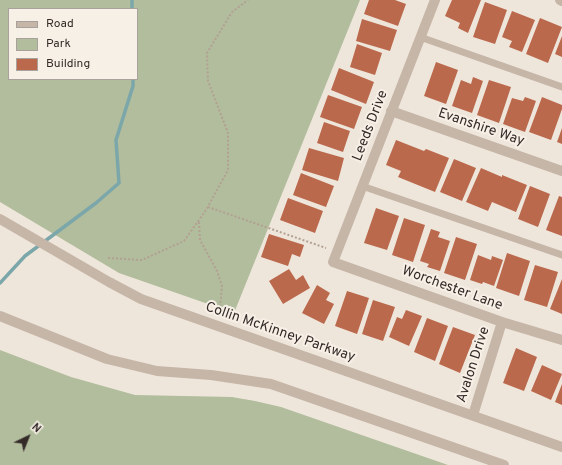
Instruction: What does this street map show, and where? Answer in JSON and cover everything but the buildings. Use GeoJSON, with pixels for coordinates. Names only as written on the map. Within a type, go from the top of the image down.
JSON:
{"type":"FeatureCollection","features":[{"type":"Feature","properties":{"kind":"street","name":"Leeds Drive"},"geometry":{"type":"LineString","coordinates":[[335,257],[435,0]]}},
{"type":"Feature","properties":{"kind":"street","name":"Evanshire Way"},"geometry":{"type":"LineString","coordinates":[[391,111],[562,171]]}},
{"type":"Feature","properties":{"kind":"street","name":"Collin McKinney Parkway"},"geometry":{"type":"LineString","coordinates":[[0,219],[141,299],[562,447]]}},
{"type":"Feature","properties":{"kind":"street","name":"Worchester Lane"},"geometry":{"type":"LineString","coordinates":[[335,257],[502,322],[562,340]]}},
{"type":"Feature","properties":{"kind":"street"},"geometry":{"type":"LineString","coordinates":[[0,316],[107,359],[157,371],[210,375],[271,384],[504,465]]}},
{"type":"Feature","properties":{"kind":"street","name":"Avalon Drive"},"geometry":{"type":"LineString","coordinates":[[473,416],[502,322]]}},
{"type":"Feature","properties":{"kind":"lane"},"geometry":{"type":"LineString","coordinates":[[420,37],[562,86]]}},
{"type":"Feature","properties":{"kind":"lane"},"geometry":{"type":"LineString","coordinates":[[362,186],[562,255]]}},
{"type":"Feature","properties":{"kind":"path"},"geometry":{"type":"LineString","coordinates":[[108,258],[142,260],[184,241],[208,207],[228,170],[228,133],[208,81],[207,52],[232,12],[248,0]]}},
{"type":"Feature","properties":{"kind":"path"},"geometry":{"type":"LineString","coordinates":[[208,207],[335,257]]}},
{"type":"Feature","properties":{"kind":"path"},"geometry":{"type":"LineString","coordinates":[[198,221],[200,240],[217,271],[222,286],[220,308],[216,326]]}},
{"type":"Feature","properties":{"kind":"green space"},"geometry":{"type":"Polygon","coordinates":[[[0,0],[360,0],[234,313],[119,273],[0,202],[0,0]]]}},
{"type":"Feature","properties":{"kind":"green space"},"geometry":{"type":"Polygon","coordinates":[[[0,350],[71,377],[135,395],[232,397],[281,407],[448,465],[0,465],[0,350]]]}},
{"type":"Feature","properties":{"kind":"waterway"},"geometry":{"type":"LineString","coordinates":[[132,0],[132,8]]}},
{"type":"Feature","properties":{"kind":"waterway"},"geometry":{"type":"LineString","coordinates":[[0,283],[25,256],[96,203],[119,183],[116,140],[133,86],[133,80]]}}]}
